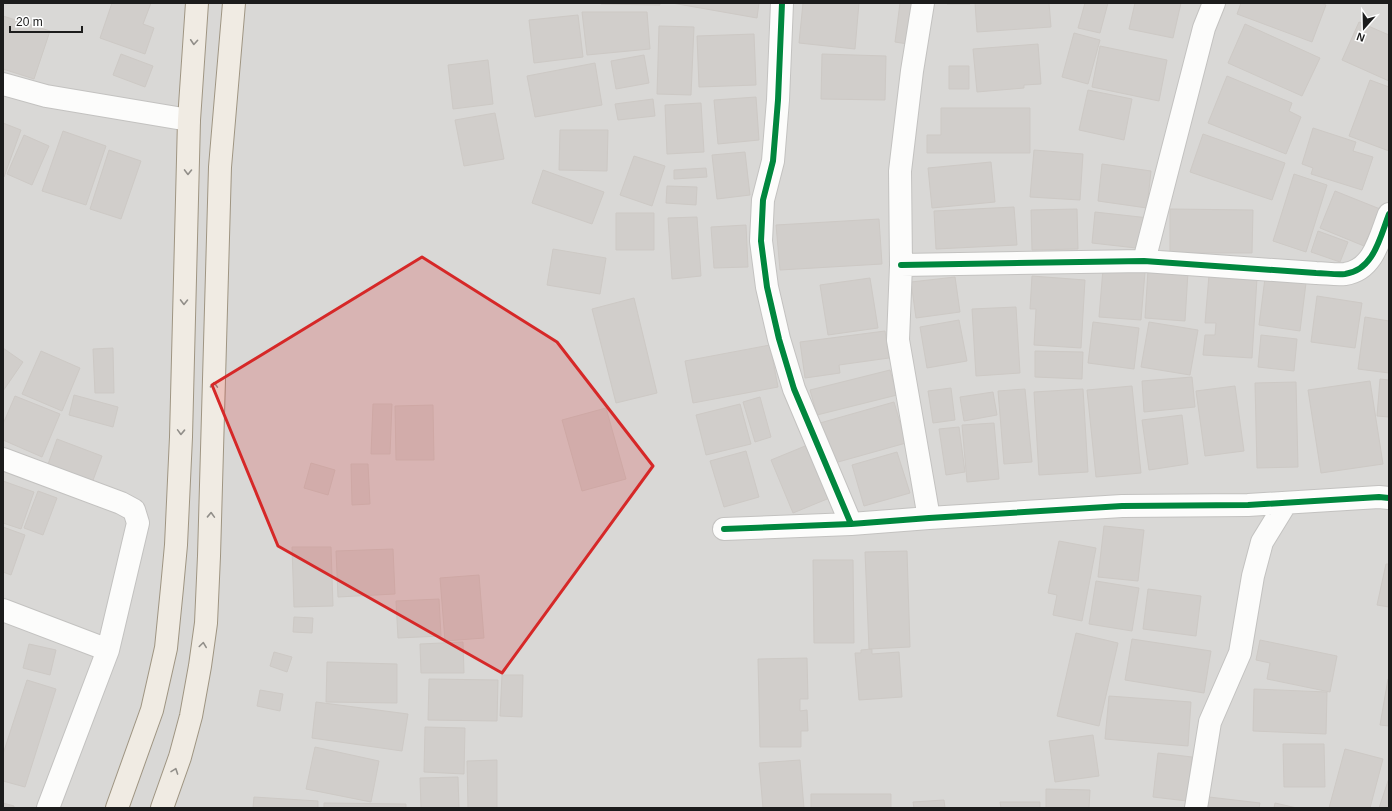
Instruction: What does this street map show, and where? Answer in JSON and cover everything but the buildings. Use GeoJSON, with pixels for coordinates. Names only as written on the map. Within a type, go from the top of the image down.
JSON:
{"type":"FeatureCollection","features":[{"type":"Feature","properties":{"kind":"main road"},"geometry":{"type":"LineString","coordinates":[[117,808],[152,710],[166,648],[172,588],[176,545],[181,437],[189,120],[197,3]]}},
{"type":"Feature","properties":{"kind":"main road"},"geometry":{"type":"LineString","coordinates":[[162,808],[180,757],[191,716],[206,624],[210,540],[220,167],[234,3]]}},
{"type":"Feature","properties":{"kind":"street"},"geometry":{"type":"LineString","coordinates":[[782,3],[773,161],[763,200],[761,241],[767,287],[779,339],[794,389],[851,524]]}},
{"type":"Feature","properties":{"kind":"street"},"geometry":{"type":"LineString","coordinates":[[923,3],[912,71],[900,171],[901,265],[898,340],[929,518]]}},
{"type":"Feature","properties":{"kind":"street"},"geometry":{"type":"LineString","coordinates":[[1144,261],[1204,28],[1214,3]]}},
{"type":"Feature","properties":{"kind":"street"},"geometry":{"type":"LineString","coordinates":[[3,84],[46,96],[189,120]]}},
{"type":"Feature","properties":{"kind":"street"},"geometry":{"type":"LineString","coordinates":[[901,265],[1144,261],[1345,274],[1357,270],[1366,264],[1374,253],[1389,214]]}},
{"type":"Feature","properties":{"kind":"street"},"geometry":{"type":"LineString","coordinates":[[3,459],[121,503],[134,510],[138,523],[108,650],[48,808]]}},
{"type":"Feature","properties":{"kind":"street"},"geometry":{"type":"LineString","coordinates":[[724,529],[851,524],[1122,506],[1248,505],[1389,498]]}},
{"type":"Feature","properties":{"kind":"street"},"geometry":{"type":"LineString","coordinates":[[1196,808],[1210,722],[1240,653],[1253,576],[1262,542],[1286,503]]}},
{"type":"Feature","properties":{"kind":"street"},"geometry":{"type":"LineString","coordinates":[[1248,505],[1262,542]]}},
{"type":"Feature","properties":{"kind":"street"},"geometry":{"type":"LineString","coordinates":[[3,610],[108,650]]}},
{"type":"Feature","properties":{"kind":"highlighted area"},"geometry":{"type":"Polygon","coordinates":[[[422,257],[557,342],[653,466],[502,673],[278,546],[212,385],[422,257]]]}},
{"type":"Feature","properties":{"kind":"shaded area"},"geometry":{"type":"Polygon","coordinates":[[[3,3],[1389,3],[1389,808],[3,808],[3,3]]]}},
{"type":"Feature","properties":{"kind":"cycle path"},"geometry":{"type":"LineString","coordinates":[[782,3],[778,100],[773,161],[763,200],[761,241],[767,287],[779,339],[794,389],[851,524]]}},
{"type":"Feature","properties":{"kind":"cycle path"},"geometry":{"type":"LineString","coordinates":[[901,265],[1144,261],[1345,274],[1355,271],[1363,266],[1369,259],[1379,242],[1389,214]]}},
{"type":"Feature","properties":{"kind":"cycle path"},"geometry":{"type":"LineString","coordinates":[[724,529],[851,524],[1122,506],[1248,505],[1379,497],[1389,498]]}}]}
